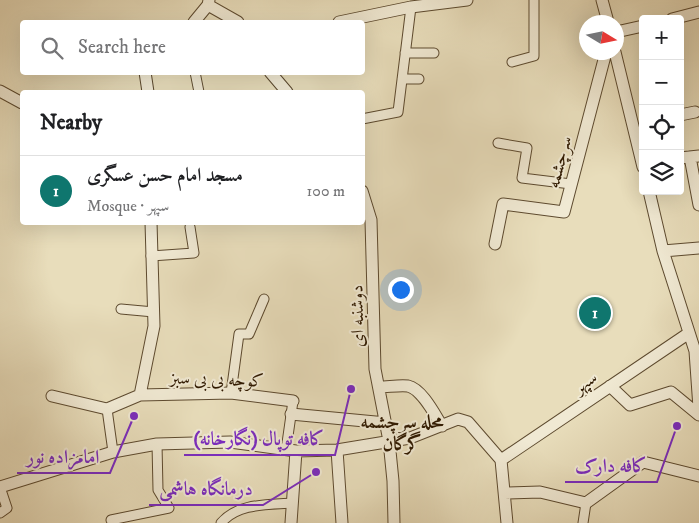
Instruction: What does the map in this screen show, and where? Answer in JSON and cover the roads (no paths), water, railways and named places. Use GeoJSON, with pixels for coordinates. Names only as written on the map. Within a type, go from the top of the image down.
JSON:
{"type":"FeatureCollection","features":[{"type":"Feature","properties":{"kind":"street"},"geometry":{"type":"LineString","coordinates":[[349,20],[411,7],[467,0]]}},
{"type":"Feature","properties":{"kind":"street"},"geometry":{"type":"LineString","coordinates":[[512,62],[534,56],[534,0]]}},
{"type":"Feature","properties":{"kind":"street"},"geometry":{"type":"LineString","coordinates":[[602,0],[606,15]]}},
{"type":"Feature","properties":{"kind":"street"},"geometry":{"type":"LineString","coordinates":[[195,20],[208,2],[235,20]]}},
{"type":"Feature","properties":{"kind":"street"},"geometry":{"type":"LineString","coordinates":[[365,118],[398,112],[411,7]]}},
{"type":"Feature","properties":{"kind":"street"},"geometry":{"type":"LineString","coordinates":[[684,16],[699,12]]}},
{"type":"Feature","properties":{"kind":"street"},"geometry":{"type":"LineString","coordinates":[[624,30],[639,27]]}},
{"type":"Feature","properties":{"kind":"street"},"geometry":{"type":"LineString","coordinates":[[405,53],[434,53]]}},
{"type":"Feature","properties":{"kind":"street","name":"سرچشمه"},"geometry":{"type":"LineString","coordinates":[[495,244],[503,204],[564,212],[604,60]]}},
{"type":"Feature","properties":{"kind":"street"},"geometry":{"type":"LineString","coordinates":[[617,60],[638,126],[641,150]]}},
{"type":"Feature","properties":{"kind":"street"},"geometry":{"type":"LineString","coordinates":[[146,75],[148,89]]}},
{"type":"Feature","properties":{"kind":"street"},"geometry":{"type":"LineString","coordinates":[[196,75],[199,90]]}},
{"type":"Feature","properties":{"kind":"street"},"geometry":{"type":"LineString","coordinates":[[273,75],[285,90]]}},
{"type":"Feature","properties":{"kind":"street"},"geometry":{"type":"LineString","coordinates":[[402,79],[418,78]]}},
{"type":"Feature","properties":{"kind":"street"},"geometry":{"type":"LineString","coordinates":[[0,91],[20,102]]}},
{"type":"Feature","properties":{"kind":"street"},"geometry":{"type":"LineString","coordinates":[[684,115],[695,112]]}},
{"type":"Feature","properties":{"kind":"street"},"geometry":{"type":"LineString","coordinates":[[498,143],[527,148],[522,178],[571,184]]}},
{"type":"Feature","properties":{"kind":"street"},"geometry":{"type":"LineString","coordinates":[[690,157],[699,205]]}},
{"type":"Feature","properties":{"kind":"street"},"geometry":{"type":"LineString","coordinates":[[650,195],[663,251],[689,333],[697,351],[699,408]]}},
{"type":"Feature","properties":{"kind":"street","name":"دوشنبه ای"},"geometry":{"type":"LineString","coordinates":[[365,200],[372,220],[375,369],[389,441]]}},
{"type":"Feature","properties":{"kind":"street"},"geometry":{"type":"LineString","coordinates":[[52,396],[107,409],[140,395],[154,326],[151,225]]}},
{"type":"Feature","properties":{"kind":"street"},"geometry":{"type":"LineString","coordinates":[[151,256],[194,253],[190,227]]}},
{"type":"Feature","properties":{"kind":"street"},"geometry":{"type":"LineString","coordinates":[[663,251],[699,248]]}},
{"type":"Feature","properties":{"kind":"street"},"geometry":{"type":"LineString","coordinates":[[231,393],[238,334],[249,334],[264,299]]}},
{"type":"Feature","properties":{"kind":"street"},"geometry":{"type":"LineString","coordinates":[[121,309],[154,312]]}},
{"type":"Feature","properties":{"kind":"street","name":"سپهر"},"geometry":{"type":"LineString","coordinates":[[501,460],[689,333]]}},
{"type":"Feature","properties":{"kind":"street"},"geometry":{"type":"LineString","coordinates":[[379,387],[408,386],[415,389],[442,426]]}},
{"type":"Feature","properties":{"kind":"street"},"geometry":{"type":"LineString","coordinates":[[610,386],[630,405],[671,392],[699,415]]}},
{"type":"Feature","properties":{"kind":"street","name":"کوچه بی بی سبز"},"geometry":{"type":"LineString","coordinates":[[140,395],[231,393],[293,401]]}},
{"type":"Feature","properties":{"kind":"street"},"geometry":{"type":"LineString","coordinates":[[291,523],[291,414],[293,401]]}},
{"type":"Feature","properties":{"kind":"street"},"geometry":{"type":"LineString","coordinates":[[107,409],[113,452]]}},
{"type":"Feature","properties":{"kind":"street"},"geometry":{"type":"LineString","coordinates":[[291,414],[386,423]]}},
{"type":"Feature","properties":{"kind":"street"},"geometry":{"type":"LineString","coordinates":[[0,513],[7,508],[0,487],[113,452],[157,444],[230,442],[291,451],[337,450],[410,438],[458,419],[468,422],[501,460],[507,523]]}},
{"type":"Feature","properties":{"kind":"street"},"geometry":{"type":"LineString","coordinates":[[389,441],[393,481],[394,523]]}},
{"type":"Feature","properties":{"kind":"street"},"geometry":{"type":"LineString","coordinates":[[111,520],[137,519],[169,508],[158,490],[157,444]]}},
{"type":"Feature","properties":{"kind":"street"},"geometry":{"type":"LineString","coordinates":[[337,450],[342,523]]}},
{"type":"Feature","properties":{"kind":"street"},"geometry":{"type":"LineString","coordinates":[[583,523],[586,503],[643,462],[699,476]]}},
{"type":"Feature","properties":{"kind":"street"},"geometry":{"type":"LineString","coordinates":[[504,493],[540,492],[586,503]]}},
{"type":"Feature","properties":{"kind":"street"},"geometry":{"type":"LineString","coordinates":[[220,523],[227,515],[253,505],[292,503]]}},
{"type":"Feature","properties":{"kind":"place","name":"مسجد امام حسن عسگری"},"geometry":{"type":"Point","coordinates":[595,313]}},
{"type":"Feature","properties":{"kind":"place","name":"کافه توپال (نگارخانه)"},"geometry":{"type":"Point","coordinates":[351,389]}},
{"type":"Feature","properties":{"kind":"place","name":"امامزاده نور"},"geometry":{"type":"Point","coordinates":[134,416]}},
{"type":"Feature","properties":{"kind":"place","name":"کافه دارک"},"geometry":{"type":"Point","coordinates":[677,426]}},
{"type":"Feature","properties":{"kind":"place","name":"درمانگاه هاشمی"},"geometry":{"type":"Point","coordinates":[316,472]}},
{"type":"Feature","properties":{"kind":"district","name":"محله سرچشمه گرگان"},"geometry":{"type":"Point","coordinates":[402,432]}}]}
